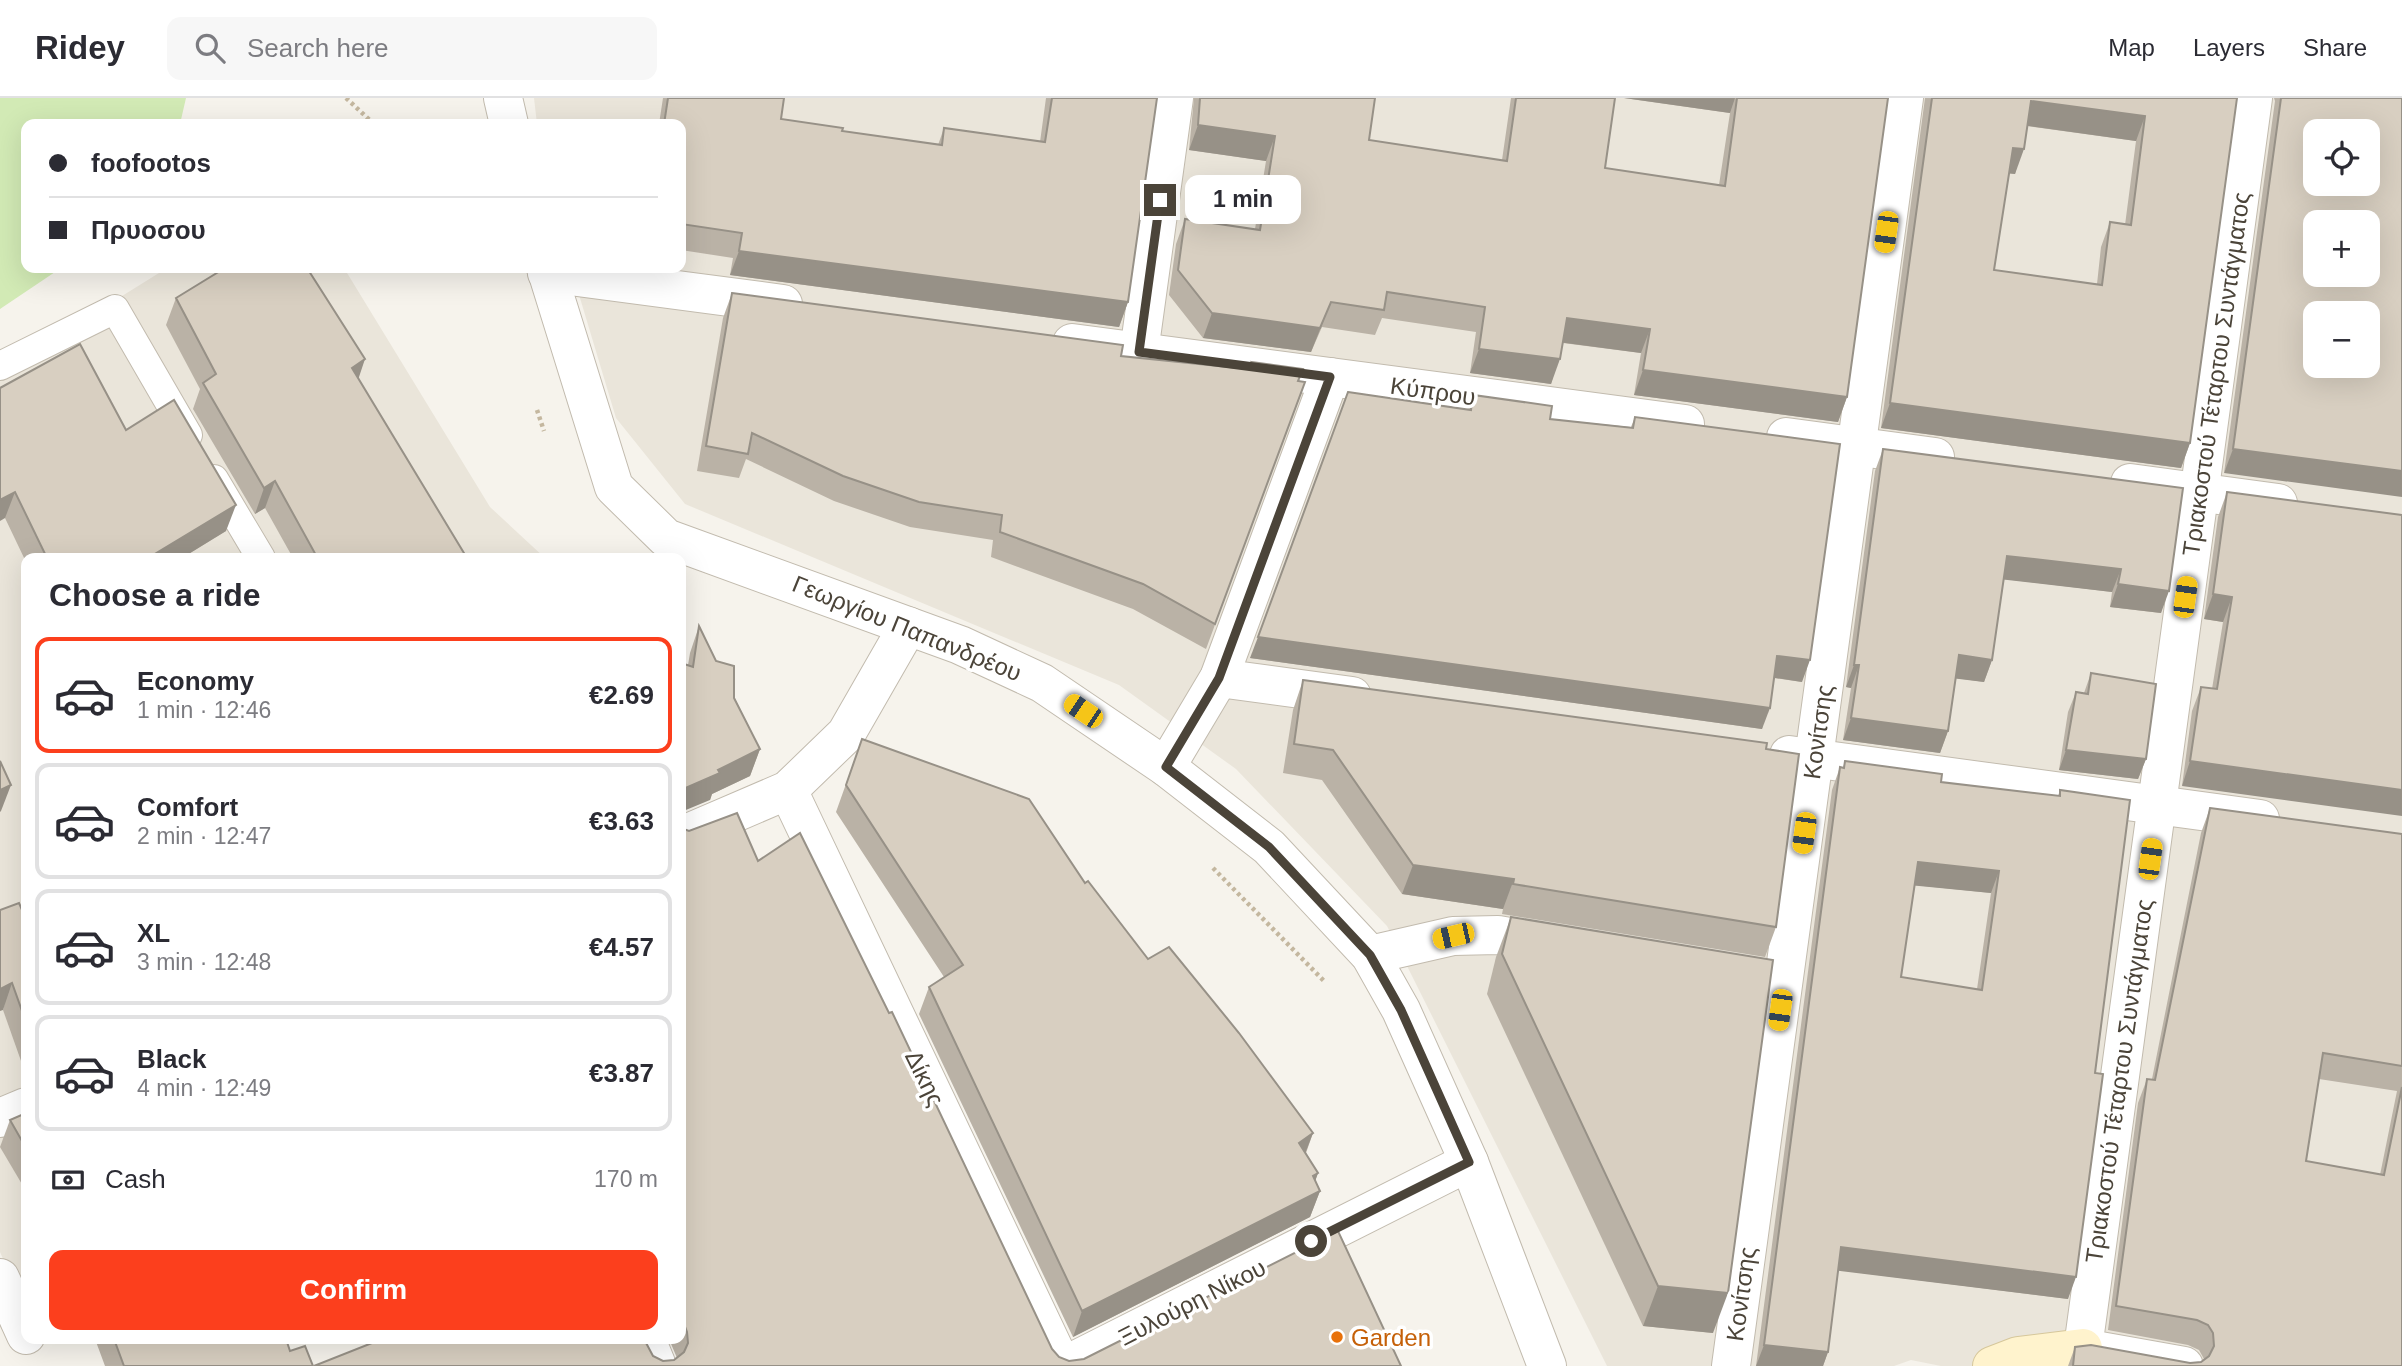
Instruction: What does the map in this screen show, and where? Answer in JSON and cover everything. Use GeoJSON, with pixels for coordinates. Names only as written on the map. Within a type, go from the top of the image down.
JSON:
{"type":"FeatureCollection","features":[{"type":"Feature","properties":{"kind":"street"},"geometry":{"type":"LineString","coordinates":[[503,98],[508,119]]}},
{"type":"Feature","properties":{"kind":"street"},"geometry":{"type":"LineString","coordinates":[[1139,352],[1174,98]]}},
{"type":"Feature","properties":{"kind":"street","name":"Κονίτσης"},"geometry":{"type":"LineString","coordinates":[[1731,1366],[1904,98]]}},
{"type":"Feature","properties":{"kind":"street","name":"Τριακοστού Τέταρτου Συντάγματος"},"geometry":{"type":"LineString","coordinates":[[2083,1348],[2253,98]]}},
{"type":"Feature","properties":{"kind":"street","name":"Γεωργίου Παπανδρέου"},"geometry":{"type":"LineString","coordinates":[[548,273],[614,486],[666,538],[908,626],[1042,683],[1166,767],[1269,847],[1370,955],[1401,1010],[1469,1162],[1547,1366]]}},
{"type":"Feature","properties":{"kind":"street"},"geometry":{"type":"LineString","coordinates":[[568,273],[822,309]]}},
{"type":"Feature","properties":{"kind":"street","name":"Κύπρου"},"geometry":{"type":"LineString","coordinates":[[1042,339],[1966,461]]}},
{"type":"Feature","properties":{"kind":"street"},"geometry":{"type":"LineString","coordinates":[[1166,767],[1219,678],[1330,377]]}},
{"type":"Feature","properties":{"kind":"street"},"geometry":{"type":"LineString","coordinates":[[2090,478],[2307,507]]}},
{"type":"Feature","properties":{"kind":"street"},"geometry":{"type":"LineString","coordinates":[[686,834],[788,790],[846,734],[908,626]]}},
{"type":"Feature","properties":{"kind":"street"},"geometry":{"type":"LineString","coordinates":[[1219,678],[1385,700]]}},
{"type":"Feature","properties":{"kind":"street"},"geometry":{"type":"LineString","coordinates":[[1759,751],[2293,824]]}},
{"type":"Feature","properties":{"kind":"street","name":"Δίκης"},"geometry":{"type":"LineString","coordinates":[[788,790],[1063,1366]]}},
{"type":"Feature","properties":{"kind":"street"},"geometry":{"type":"LineString","coordinates":[[1370,955],[1453,936],[1498,935],[1593,951]]}},
{"type":"Feature","properties":{"kind":"street"},"geometry":{"type":"LineString","coordinates":[[1742,976],[1783,982]]}},
{"type":"Feature","properties":{"kind":"street"},"geometry":{"type":"LineString","coordinates":[[0,1118],[21,1109]]}},
{"type":"Feature","properties":{"kind":"street","name":"Ξυλούρη Νίκου"},"geometry":{"type":"LineString","coordinates":[[1063,1366],[1469,1162]]}},
{"type":"Feature","properties":{"kind":"street"},"geometry":{"type":"LineString","coordinates":[[0,1278],[21,1324]]}},
{"type":"Feature","properties":{"kind":"street"},"geometry":{"type":"LineString","coordinates":[[30,1344],[40,1366]]}},
{"type":"Feature","properties":{"kind":"street"},"geometry":{"type":"LineString","coordinates":[[648,1344],[657,1366]]}},
{"type":"Feature","properties":{"kind":"street"},"geometry":{"type":"LineString","coordinates":[[1992,1366],[2018,1356],[2083,1348],[2184,1366]]}},
{"type":"Feature","properties":{"kind":"lane"},"geometry":{"type":"LineString","coordinates":[[0,366],[115,309],[258,553]]}},
{"type":"Feature","properties":{"kind":"path"},"geometry":{"type":"LineString","coordinates":[[345,98],[368,119]]}},
{"type":"Feature","properties":{"kind":"path"},"geometry":{"type":"LineString","coordinates":[[1207,861],[1328,985]]}},
{"type":"Feature","properties":{"kind":"shaded area"},"geometry":{"type":"Polygon","coordinates":[[[534,98],[2402,98],[2402,1366],[1941,1366],[1911,1360],[1894,1366],[1607,1366],[1387,926],[1236,769],[1119,685],[685,504],[616,418],[572,273],[686,273],[686,119],[536,119],[534,98]]]}},
{"type":"Feature","properties":{"kind":"shaded area"},"geometry":{"type":"Polygon","coordinates":[[[159,273],[347,273],[490,507],[540,553],[21,553],[21,1300],[0,1252],[0,372],[159,273]]]}},
{"type":"Feature","properties":{"kind":"green space"},"geometry":{"type":"Polygon","coordinates":[[[0,98],[186,98],[181,119],[21,119],[21,273],[54,273],[0,309],[0,98]]]}},
{"type":"Feature","properties":{"kind":"building"},"geometry":{"type":"Polygon","coordinates":[[[668,98],[784,98],[781,119],[843,128],[842,131],[942,145],[944,128],[1045,142],[1052,98],[1157,98],[1128,302],[739,251],[742,233],[686,225],[686,119],[665,119],[668,98]]]}},
{"type":"Feature","properties":{"kind":"building"},"geometry":{"type":"Polygon","coordinates":[[[1200,98],[1375,98],[1369,140],[1507,161],[1516,98],[1615,98],[1605,168],[1725,186],[1737,98],[1888,98],[1847,397],[1643,370],[1650,329],[1567,318],[1560,359],[1479,349],[1485,307],[1387,292],[1384,310],[1331,302],[1320,328],[1212,313],[1178,270],[1185,219],[1260,230],[1275,136],[1198,125],[1200,98]]]}},
{"type":"Feature","properties":{"kind":"building"},"geometry":{"type":"Polygon","coordinates":[[[1932,98],[2237,98],[2190,443],[1890,403],[1932,98]],[[2031,101],[2024,149],[2013,148],[1994,270],[2102,285],[2110,222],[2131,225],[2145,116],[2031,101]]]}},
{"type":"Feature","properties":{"kind":"building"},"geometry":{"type":"Polygon","coordinates":[[[2281,98],[2402,98],[2402,471],[2233,449],[2281,98]]]}},
{"type":"Feature","properties":{"kind":"building"},"geometry":{"type":"Polygon","coordinates":[[[217,273],[310,273],[365,359],[352,368],[464,553],[315,553],[275,481],[264,488],[203,383],[216,374],[176,298],[217,273]]]}},
{"type":"Feature","properties":{"kind":"building"},"geometry":{"type":"Polygon","coordinates":[[[732,293],[1123,345],[1121,356],[1258,370],[1252,362],[1303,369],[1298,381],[1305,382],[1215,624],[1143,584],[1000,532],[1002,515],[919,502],[843,476],[752,433],[748,454],[706,446],[732,293]]]}},
{"type":"Feature","properties":{"kind":"building"},"geometry":{"type":"Polygon","coordinates":[[[80,344],[126,430],[174,400],[236,505],[156,553],[45,553],[15,492],[0,500],[0,388],[80,344]]]}},
{"type":"Feature","properties":{"kind":"building"},"geometry":{"type":"Polygon","coordinates":[[[1348,392],[1471,410],[1473,395],[1552,406],[1550,419],[1633,428],[1635,417],[1840,444],[1810,660],[1777,656],[1770,708],[1258,637],[1348,392]]]}},
{"type":"Feature","properties":{"kind":"building"},"geometry":{"type":"Polygon","coordinates":[[[1883,449],[2183,488],[2169,591],[2118,584],[2121,569],[2007,556],[1992,660],[1959,655],[1948,731],[1851,718],[1859,665],[1854,665],[1883,449]]]}},
{"type":"Feature","properties":{"kind":"building"},"geometry":{"type":"Polygon","coordinates":[[[2227,492],[2402,515],[2402,790],[2190,761],[2201,687],[2217,689],[2232,597],[2213,594],[2227,492]]]}},
{"type":"Feature","properties":{"kind":"building"},"geometry":{"type":"Polygon","coordinates":[[[699,626],[716,661],[734,666],[734,698],[760,749],[718,770],[720,773],[686,788],[686,665],[693,667],[699,626]]]}},
{"type":"Feature","properties":{"kind":"building"},"geometry":{"type":"Polygon","coordinates":[[[2091,673],[2156,684],[2146,759],[2066,750],[2076,692],[2088,694],[2091,673]]]}},
{"type":"Feature","properties":{"kind":"building"},"geometry":{"type":"Polygon","coordinates":[[[1303,680],[1767,743],[1766,749],[1799,754],[1776,927],[1513,884],[1514,879],[1413,865],[1333,750],[1294,744],[1303,680]]]}},
{"type":"Feature","properties":{"kind":"building"},"geometry":{"type":"Polygon","coordinates":[[[862,739],[1029,799],[1085,883],[1088,881],[1148,959],[1169,947],[1239,1033],[1313,1133],[1299,1143],[1318,1173],[1313,1176],[1320,1191],[1082,1311],[929,987],[963,965],[846,785],[862,739]]]}},
{"type":"Feature","properties":{"kind":"building"},"geometry":{"type":"Polygon","coordinates":[[[0,761],[11,785],[0,790],[0,761]]]}},
{"type":"Feature","properties":{"kind":"building"},"geometry":{"type":"Polygon","coordinates":[[[1845,761],[1942,774],[1941,782],[2060,796],[2060,790],[2130,800],[2095,1073],[2103,1074],[2076,1277],[1841,1247],[1828,1352],[1764,1345],[1840,767],[1844,768],[1845,761]],[[1918,862],[1901,977],[1982,990],[1999,871],[1918,862]]]}},
{"type":"Feature","properties":{"kind":"building"},"geometry":{"type":"Polygon","coordinates":[[[2210,808],[2402,834],[2402,1066],[2323,1053],[2306,1161],[2384,1175],[2402,1087],[2402,1366],[2073,1366],[2075,1347],[2091,1345],[2190,1363],[2201,1362],[2209,1356],[2214,1346],[2213,1333],[2208,1325],[2197,1320],[2116,1306],[2147,1079],[2155,1080],[2210,808]]]}},
{"type":"Feature","properties":{"kind":"building"},"geometry":{"type":"Polygon","coordinates":[[[737,813],[758,861],[800,833],[889,1013],[892,1012],[1052,1349],[1059,1357],[1069,1361],[1084,1359],[1338,1231],[1401,1366],[314,1366],[369,1344],[647,1344],[653,1356],[663,1361],[674,1360],[684,1352],[688,1343],[686,830],[737,813]]]}},
{"type":"Feature","properties":{"kind":"building"},"geometry":{"type":"Polygon","coordinates":[[[19,903],[21,908],[21,1008],[12,983],[0,989],[0,910],[19,903]]]}},
{"type":"Feature","properties":{"kind":"building"},"geometry":{"type":"Polygon","coordinates":[[[1511,917],[1773,960],[1728,1293],[1658,1286],[1502,954],[1511,917]]]}},
{"type":"Feature","properties":{"kind":"building"},"geometry":{"type":"Polygon","coordinates":[[[21,1115],[21,1139],[10,1120],[21,1115]]]}},
{"type":"Feature","properties":{"kind":"building"},"geometry":{"type":"Polygon","coordinates":[[[116,1344],[288,1344],[290,1351],[305,1346],[313,1366],[124,1366],[116,1344]]]}},
{"type":"Feature","properties":{"kind":"place","name":"Garden"},"geometry":{"type":"Point","coordinates":[1337,1337]}},
{"type":"Feature","properties":{"kind":"route"},"geometry":{"type":"LineString","coordinates":[[1160,200],[1139,352],[1330,377],[1219,678],[1166,767],[1269,847],[1370,955],[1401,1010],[1469,1162],[1311,1241]]}}]}
